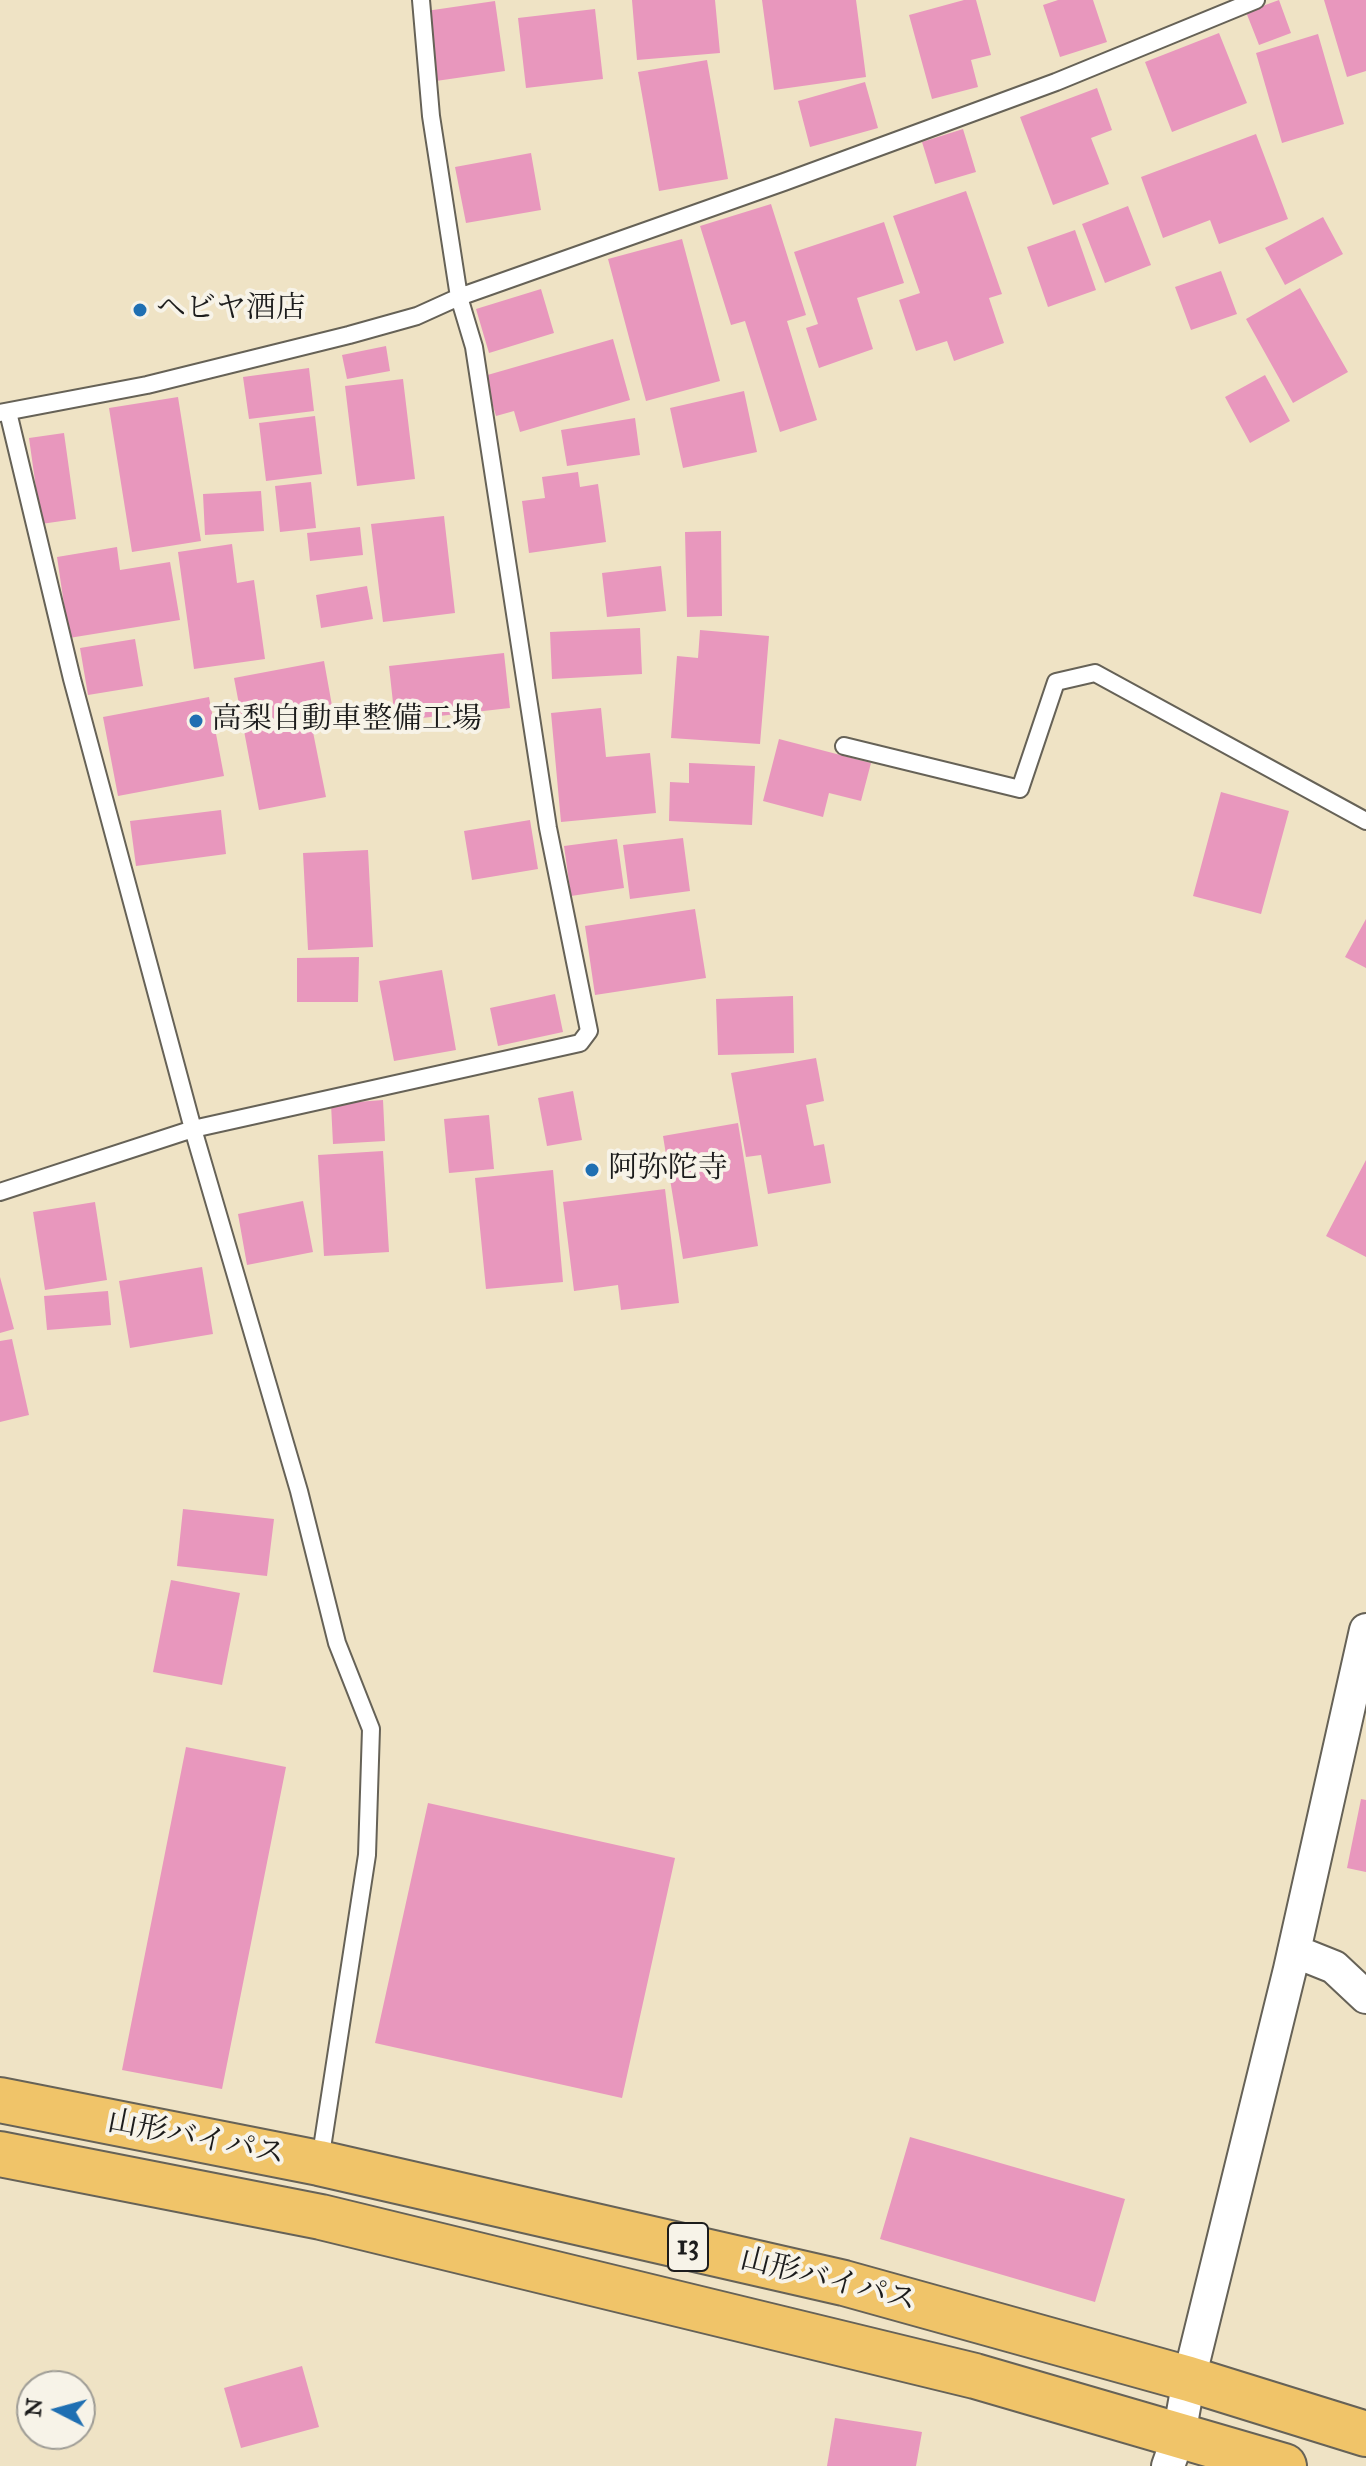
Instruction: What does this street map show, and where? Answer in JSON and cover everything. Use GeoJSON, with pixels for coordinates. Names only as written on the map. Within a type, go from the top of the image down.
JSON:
{"type":"FeatureCollection","features":[{"type":"Feature","properties":{"kind":"highway","name":"山形バイパス"},"geometry":{"type":"LineString","coordinates":[[0,2100],[319,2163],[844,2283],[1189,2379],[1366,2434]]}},
{"type":"Feature","properties":{"kind":"highway","name":"山形バイパス"},"geometry":{"type":"LineString","coordinates":[[0,2154],[321,2217],[975,2376],[1174,2450],[1284,2466]]}},
{"type":"Feature","properties":{"kind":"street"},"geometry":{"type":"LineString","coordinates":[[1174,2450],[1294,1951],[1366,1630]]}},
{"type":"Feature","properties":{"kind":"street"},"geometry":{"type":"LineString","coordinates":[[1294,1951],[1334,1967],[1366,1997]]}},
{"type":"Feature","properties":{"kind":"lane"},"geometry":{"type":"LineString","coordinates":[[0,1192],[193,1129],[580,1043],[589,1031],[548,828],[474,347],[459,297],[431,116],[421,0]]}},
{"type":"Feature","properties":{"kind":"lane"},"geometry":{"type":"LineString","coordinates":[[319,2163],[367,1855],[371,1729],[337,1643],[299,1491],[193,1129],[4,413],[147,385],[417,316],[459,297],[1056,82],[1256,0]]}},
{"type":"Feature","properties":{"kind":"lane"},"geometry":{"type":"LineString","coordinates":[[844,746],[1020,789],[1056,682],[1095,673],[1366,821]]}},
{"type":"Feature","properties":{"kind":"building"},"geometry":{"type":"Polygon","coordinates":[[[632,0],[715,0],[720,53],[637,60],[632,0]]]}},
{"type":"Feature","properties":{"kind":"building"},"geometry":{"type":"Polygon","coordinates":[[[762,0],[856,0],[866,77],[774,90],[762,0]]]}},
{"type":"Feature","properties":{"kind":"building"},"geometry":{"type":"Polygon","coordinates":[[[964,0],[976,0],[991,55],[971,60],[978,87],[932,99],[909,15],[964,0]]]}},
{"type":"Feature","properties":{"kind":"building"},"geometry":{"type":"Polygon","coordinates":[[[1058,0],[1093,0],[1107,42],[1060,57],[1043,5],[1058,0]]]}},
{"type":"Feature","properties":{"kind":"building"},"geometry":{"type":"Polygon","coordinates":[[[1279,0],[1291,33],[1259,45],[1246,12],[1279,0]]]}},
{"type":"Feature","properties":{"kind":"building"},"geometry":{"type":"Polygon","coordinates":[[[1324,0],[1366,0],[1366,71],[1347,77],[1324,0]]]}},
{"type":"Feature","properties":{"kind":"building"},"geometry":{"type":"Polygon","coordinates":[[[495,1],[505,71],[436,81],[426,11],[495,1]]]}},
{"type":"Feature","properties":{"kind":"building"},"geometry":{"type":"Polygon","coordinates":[[[595,9],[603,79],[526,88],[518,18],[595,9]]]}},
{"type":"Feature","properties":{"kind":"building"},"geometry":{"type":"Polygon","coordinates":[[[1219,33],[1247,103],[1172,132],[1145,62],[1219,33]]]}},
{"type":"Feature","properties":{"kind":"building"},"geometry":{"type":"Polygon","coordinates":[[[1318,34],[1344,124],[1282,143],[1256,53],[1318,34]]]}},
{"type":"Feature","properties":{"kind":"building"},"geometry":{"type":"Polygon","coordinates":[[[707,60],[728,179],[659,191],[638,72],[707,60]]]}},
{"type":"Feature","properties":{"kind":"building"},"geometry":{"type":"Polygon","coordinates":[[[865,82],[878,128],[810,147],[798,101],[865,82]]]}},
{"type":"Feature","properties":{"kind":"building"},"geometry":{"type":"Polygon","coordinates":[[[1097,88],[1112,130],[1091,138],[1109,184],[1053,205],[1020,117],[1097,88]]]}},
{"type":"Feature","properties":{"kind":"building"},"geometry":{"type":"Polygon","coordinates":[[[963,129],[976,172],[935,184],[922,142],[963,129]]]}},
{"type":"Feature","properties":{"kind":"building"},"geometry":{"type":"Polygon","coordinates":[[[1256,134],[1288,219],[1219,244],[1210,220],[1163,238],[1141,177],[1256,134]]]}},
{"type":"Feature","properties":{"kind":"building"},"geometry":{"type":"Polygon","coordinates":[[[531,153],[541,210],[466,223],[455,167],[531,153]]]}},
{"type":"Feature","properties":{"kind":"building"},"geometry":{"type":"Polygon","coordinates":[[[966,191],[1002,294],[989,298],[1004,343],[954,361],[947,341],[916,351],[899,300],[920,293],[893,216],[966,191]]]}},
{"type":"Feature","properties":{"kind":"building"},"geometry":{"type":"Polygon","coordinates":[[[771,204],[806,315],[787,321],[817,420],[780,432],[745,321],[731,325],[700,226],[771,204]]]}},
{"type":"Feature","properties":{"kind":"building"},"geometry":{"type":"Polygon","coordinates":[[[1128,206],[1151,265],[1105,283],[1082,224],[1128,206]]]}},
{"type":"Feature","properties":{"kind":"building"},"geometry":{"type":"Polygon","coordinates":[[[1323,217],[1343,254],[1285,285],[1265,248],[1323,217]]]}},
{"type":"Feature","properties":{"kind":"building"},"geometry":{"type":"Polygon","coordinates":[[[884,222],[904,283],[857,298],[873,349],[819,368],[806,328],[818,324],[794,252],[884,222]]]}},
{"type":"Feature","properties":{"kind":"building"},"geometry":{"type":"Polygon","coordinates":[[[1075,230],[1096,290],[1048,307],[1027,247],[1075,230]]]}},
{"type":"Feature","properties":{"kind":"building"},"geometry":{"type":"Polygon","coordinates":[[[682,239],[720,381],[646,401],[608,259],[682,239]]]}},
{"type":"Feature","properties":{"kind":"building"},"geometry":{"type":"Polygon","coordinates":[[[1221,271],[1237,314],[1191,330],[1175,287],[1221,271]]]}},
{"type":"Feature","properties":{"kind":"building"},"geometry":{"type":"Polygon","coordinates":[[[1300,288],[1348,372],[1293,403],[1246,319],[1300,288]]]}},
{"type":"Feature","properties":{"kind":"building"},"geometry":{"type":"Polygon","coordinates":[[[541,289],[554,333],[489,353],[476,309],[541,289]]]}},
{"type":"Feature","properties":{"kind":"building"},"geometry":{"type":"Polygon","coordinates":[[[613,339],[630,400],[520,432],[514,411],[496,416],[484,376],[613,339]]]}},
{"type":"Feature","properties":{"kind":"building"},"geometry":{"type":"Polygon","coordinates":[[[386,346],[390,371],[347,379],[342,355],[386,346]]]}},
{"type":"Feature","properties":{"kind":"building"},"geometry":{"type":"Polygon","coordinates":[[[309,368],[314,411],[249,419],[243,377],[309,368]]]}},
{"type":"Feature","properties":{"kind":"building"},"geometry":{"type":"Polygon","coordinates":[[[1265,375],[1290,421],[1250,443],[1225,397],[1265,375]]]}},
{"type":"Feature","properties":{"kind":"building"},"geometry":{"type":"Polygon","coordinates":[[[403,379],[415,479],[357,486],[345,386],[403,379]]]}},
{"type":"Feature","properties":{"kind":"building"},"geometry":{"type":"Polygon","coordinates":[[[744,391],[757,452],[683,468],[670,408],[744,391]]]}},
{"type":"Feature","properties":{"kind":"building"},"geometry":{"type":"Polygon","coordinates":[[[178,397],[201,541],[132,552],[109,408],[178,397]]]}},
{"type":"Feature","properties":{"kind":"building"},"geometry":{"type":"Polygon","coordinates":[[[315,416],[322,474],[266,481],[259,423],[315,416]]]}},
{"type":"Feature","properties":{"kind":"building"},"geometry":{"type":"Polygon","coordinates":[[[635,418],[640,455],[567,466],[561,430],[635,418]]]}},
{"type":"Feature","properties":{"kind":"building"},"geometry":{"type":"Polygon","coordinates":[[[64,433],[76,519],[41,524],[29,438],[64,433]]]}},
{"type":"Feature","properties":{"kind":"building"},"geometry":{"type":"Polygon","coordinates":[[[578,472],[580,487],[598,484],[606,542],[529,553],[522,501],[545,498],[542,477],[578,472]]]}},
{"type":"Feature","properties":{"kind":"building"},"geometry":{"type":"Polygon","coordinates":[[[311,482],[316,528],[280,532],[275,486],[311,482]]]}},
{"type":"Feature","properties":{"kind":"building"},"geometry":{"type":"Polygon","coordinates":[[[261,491],[264,531],[205,535],[203,494],[261,491]]]}},
{"type":"Feature","properties":{"kind":"building"},"geometry":{"type":"Polygon","coordinates":[[[444,516],[455,613],[383,622],[371,524],[444,516]]]}},
{"type":"Feature","properties":{"kind":"building"},"geometry":{"type":"Polygon","coordinates":[[[360,527],[363,555],[310,561],[307,533],[360,527]]]}},
{"type":"Feature","properties":{"kind":"building"},"geometry":{"type":"Polygon","coordinates":[[[721,531],[722,616],[687,617],[685,532],[721,531]]]}},
{"type":"Feature","properties":{"kind":"building"},"geometry":{"type":"Polygon","coordinates":[[[232,544],[237,583],[254,580],[265,659],[194,669],[178,552],[232,544]]]}},
{"type":"Feature","properties":{"kind":"building"},"geometry":{"type":"Polygon","coordinates":[[[117,547],[120,570],[170,562],[180,620],[69,638],[57,557],[117,547]]]}},
{"type":"Feature","properties":{"kind":"building"},"geometry":{"type":"Polygon","coordinates":[[[661,566],[666,611],[607,617],[602,573],[661,566]]]}},
{"type":"Feature","properties":{"kind":"building"},"geometry":{"type":"Polygon","coordinates":[[[367,586],[373,619],[321,628],[316,595],[367,586]]]}},
{"type":"Feature","properties":{"kind":"building"},"geometry":{"type":"Polygon","coordinates":[[[640,628],[642,674],[552,679],[550,632],[640,628]]]}},
{"type":"Feature","properties":{"kind":"building"},"geometry":{"type":"Polygon","coordinates":[[[700,630],[769,636],[760,744],[671,738],[677,656],[698,658],[700,630]]]}},
{"type":"Feature","properties":{"kind":"building"},"geometry":{"type":"Polygon","coordinates":[[[135,639],[143,686],[88,695],[80,648],[135,639]]]}},
{"type":"Feature","properties":{"kind":"building"},"geometry":{"type":"Polygon","coordinates":[[[504,653],[510,708],[395,721],[389,666],[504,653]]]}},
{"type":"Feature","properties":{"kind":"building"},"geometry":{"type":"Polygon","coordinates":[[[324,661],[336,728],[313,732],[326,797],[259,810],[234,678],[324,661]]]}},
{"type":"Feature","properties":{"kind":"building"},"geometry":{"type":"Polygon","coordinates":[[[209,697],[224,776],[118,796],[103,717],[209,697]]]}},
{"type":"Feature","properties":{"kind":"building"},"geometry":{"type":"Polygon","coordinates":[[[601,708],[606,757],[650,753],[656,813],[561,822],[551,713],[601,708]]]}},
{"type":"Feature","properties":{"kind":"building"},"geometry":{"type":"Polygon","coordinates":[[[779,739],[871,763],[861,801],[829,793],[823,817],[763,801],[779,739]]]}},
{"type":"Feature","properties":{"kind":"building"},"geometry":{"type":"Polygon","coordinates":[[[689,763],[755,766],[752,825],[669,821],[670,782],[689,783],[689,763]]]}},
{"type":"Feature","properties":{"kind":"building"},"geometry":{"type":"Polygon","coordinates":[[[1221,792],[1289,811],[1261,914],[1193,896],[1221,792]]]}},
{"type":"Feature","properties":{"kind":"building"},"geometry":{"type":"Polygon","coordinates":[[[221,810],[226,854],[136,866],[130,821],[221,810]]]}},
{"type":"Feature","properties":{"kind":"building"},"geometry":{"type":"Polygon","coordinates":[[[530,820],[538,869],[472,880],[464,831],[530,820]]]}},
{"type":"Feature","properties":{"kind":"building"},"geometry":{"type":"Polygon","coordinates":[[[683,838],[690,891],[630,899],[623,845],[683,838]]]}},
{"type":"Feature","properties":{"kind":"building"},"geometry":{"type":"Polygon","coordinates":[[[617,839],[624,888],[571,896],[564,846],[617,839]]]}},
{"type":"Feature","properties":{"kind":"building"},"geometry":{"type":"Polygon","coordinates":[[[368,850],[373,947],[308,950],[303,853],[368,850]]]}},
{"type":"Feature","properties":{"kind":"building"},"geometry":{"type":"Polygon","coordinates":[[[695,909],[706,978],[595,995],[585,926],[695,909]]]}},
{"type":"Feature","properties":{"kind":"building"},"geometry":{"type":"Polygon","coordinates":[[[1366,919],[1366,968],[1345,957],[1366,919]]]}},
{"type":"Feature","properties":{"kind":"building"},"geometry":{"type":"Polygon","coordinates":[[[359,957],[358,1002],[297,1002],[297,958],[359,957]]]}},
{"type":"Feature","properties":{"kind":"building"},"geometry":{"type":"Polygon","coordinates":[[[442,970],[456,1050],[394,1061],[379,981],[442,970]]]}},
{"type":"Feature","properties":{"kind":"building"},"geometry":{"type":"Polygon","coordinates":[[[555,994],[563,1032],[498,1046],[490,1008],[555,994]]]}},
{"type":"Feature","properties":{"kind":"building"},"geometry":{"type":"Polygon","coordinates":[[[793,996],[794,1053],[718,1055],[716,999],[793,996]]]}},
{"type":"Feature","properties":{"kind":"building"},"geometry":{"type":"Polygon","coordinates":[[[816,1058],[824,1101],[806,1105],[814,1146],[824,1144],[831,1183],[768,1194],[761,1155],[746,1157],[731,1073],[816,1058]]]}},
{"type":"Feature","properties":{"kind":"building"},"geometry":{"type":"Polygon","coordinates":[[[573,1091],[582,1140],[547,1146],[538,1098],[573,1091]]]}},
{"type":"Feature","properties":{"kind":"building"},"geometry":{"type":"Polygon","coordinates":[[[383,1100],[385,1141],[333,1144],[331,1104],[383,1100]]]}},
{"type":"Feature","properties":{"kind":"building"},"geometry":{"type":"Polygon","coordinates":[[[489,1115],[494,1169],[449,1173],[444,1119],[489,1115]]]}},
{"type":"Feature","properties":{"kind":"building"},"geometry":{"type":"Polygon","coordinates":[[[738,1123],[758,1246],[683,1259],[663,1136],[738,1123]]]}},
{"type":"Feature","properties":{"kind":"building"},"geometry":{"type":"Polygon","coordinates":[[[383,1151],[389,1252],[324,1256],[318,1155],[383,1151]]]}},
{"type":"Feature","properties":{"kind":"building"},"geometry":{"type":"Polygon","coordinates":[[[1366,1160],[1366,1257],[1326,1236],[1366,1160]]]}},
{"type":"Feature","properties":{"kind":"building"},"geometry":{"type":"Polygon","coordinates":[[[553,1170],[563,1282],[486,1289],[475,1178],[553,1170]]]}},
{"type":"Feature","properties":{"kind":"building"},"geometry":{"type":"Polygon","coordinates":[[[665,1189],[679,1303],[621,1310],[618,1285],[574,1291],[563,1202],[665,1189]]]}},
{"type":"Feature","properties":{"kind":"building"},"geometry":{"type":"Polygon","coordinates":[[[303,1201],[313,1252],[247,1265],[238,1214],[303,1201]]]}},
{"type":"Feature","properties":{"kind":"building"},"geometry":{"type":"Polygon","coordinates":[[[95,1202],[107,1280],[45,1290],[33,1212],[95,1202]]]}},
{"type":"Feature","properties":{"kind":"building"},"geometry":{"type":"Polygon","coordinates":[[[202,1267],[213,1334],[130,1348],[119,1281],[202,1267]]]}},
{"type":"Feature","properties":{"kind":"building"},"geometry":{"type":"Polygon","coordinates":[[[0,1277],[14,1329],[0,1333],[0,1277]]]}},
{"type":"Feature","properties":{"kind":"building"},"geometry":{"type":"Polygon","coordinates":[[[108,1291],[111,1325],[47,1330],[44,1296],[108,1291]]]}},
{"type":"Feature","properties":{"kind":"building"},"geometry":{"type":"Polygon","coordinates":[[[12,1339],[29,1415],[0,1422],[0,1341],[12,1339]]]}},
{"type":"Feature","properties":{"kind":"building"},"geometry":{"type":"Polygon","coordinates":[[[183,1509],[274,1519],[267,1576],[177,1566],[183,1509]]]}},
{"type":"Feature","properties":{"kind":"building"},"geometry":{"type":"Polygon","coordinates":[[[171,1580],[240,1593],[222,1685],[153,1672],[171,1580]]]}},
{"type":"Feature","properties":{"kind":"building"},"geometry":{"type":"Polygon","coordinates":[[[186,1747],[286,1767],[222,2089],[122,2070],[186,1747]]]}},
{"type":"Feature","properties":{"kind":"building"},"geometry":{"type":"Polygon","coordinates":[[[1361,1799],[1366,1800],[1366,1872],[1347,1868],[1361,1799]]]}},
{"type":"Feature","properties":{"kind":"building"},"geometry":{"type":"Polygon","coordinates":[[[428,1803],[675,1858],[622,2098],[375,2043],[428,1803]]]}},
{"type":"Feature","properties":{"kind":"building"},"geometry":{"type":"Polygon","coordinates":[[[910,2137],[1125,2199],[1095,2302],[880,2239],[910,2137]]]}},
{"type":"Feature","properties":{"kind":"building"},"geometry":{"type":"Polygon","coordinates":[[[302,2366],[319,2427],[241,2448],[224,2388],[302,2366]]]}},
{"type":"Feature","properties":{"kind":"building"},"geometry":{"type":"Polygon","coordinates":[[[835,2418],[922,2432],[916,2466],[827,2466],[835,2418]]]}},
{"type":"Feature","properties":{"kind":"place","name":"ヘビヤ酒店"},"geometry":{"type":"Point","coordinates":[140,310]}},
{"type":"Feature","properties":{"kind":"place","name":"高梨自動車整備工場"},"geometry":{"type":"Point","coordinates":[196,721]}},
{"type":"Feature","properties":{"kind":"place","name":"阿弥陀寺"},"geometry":{"type":"Point","coordinates":[592,1170]}}]}
